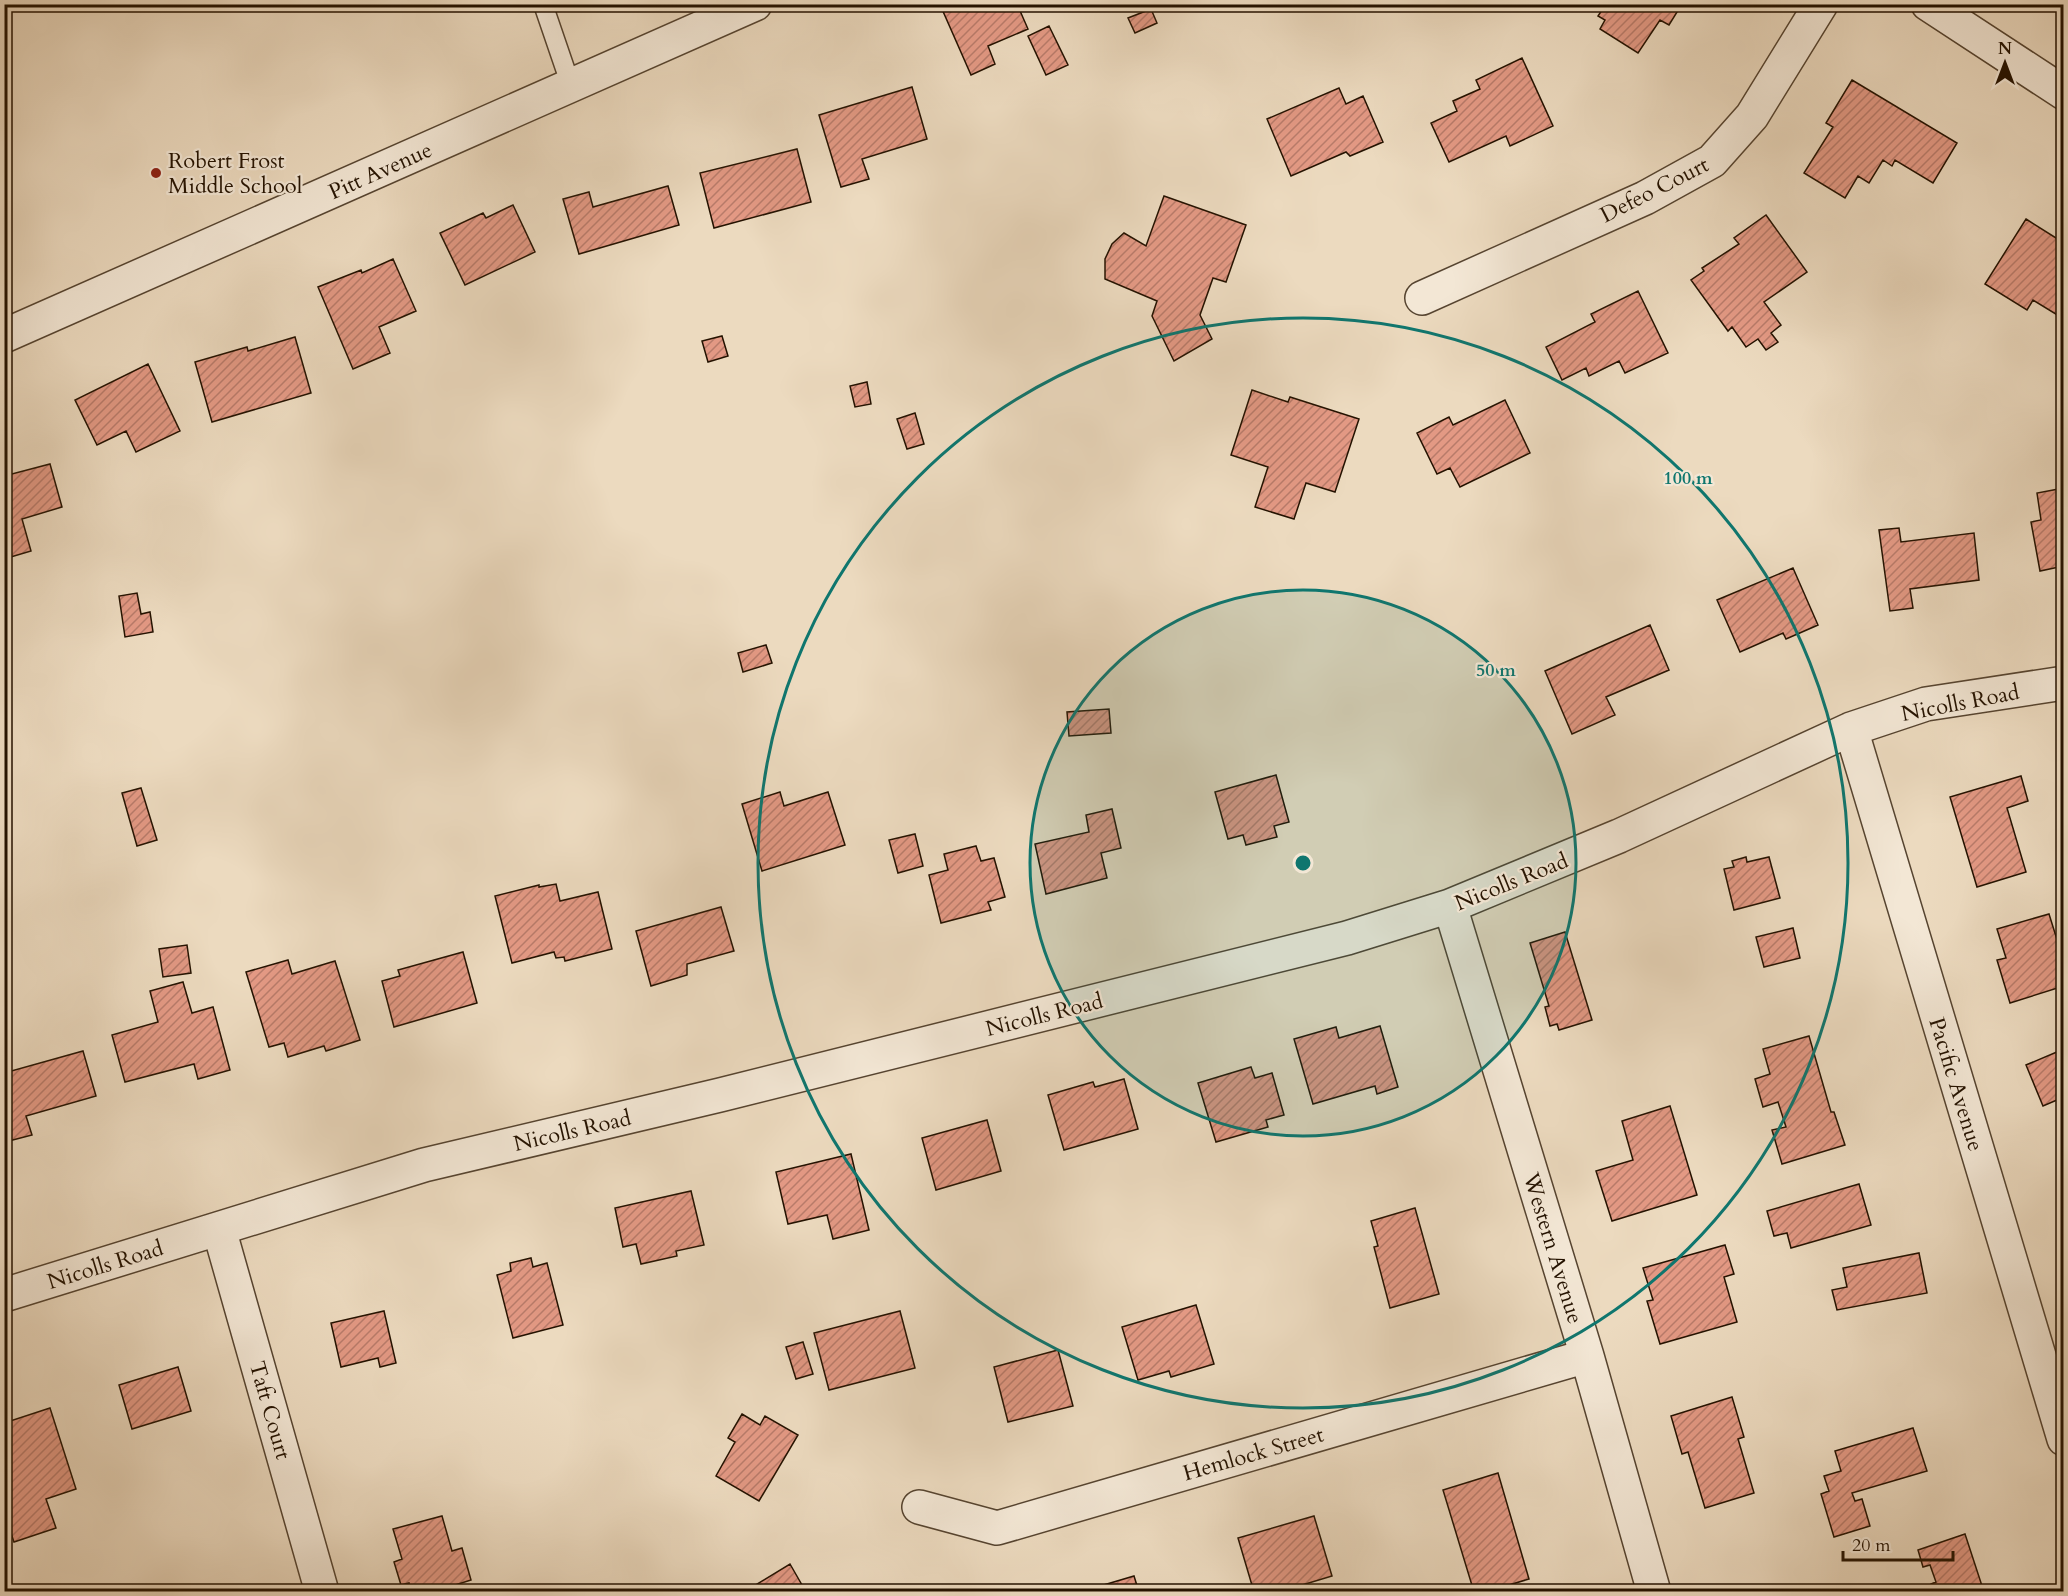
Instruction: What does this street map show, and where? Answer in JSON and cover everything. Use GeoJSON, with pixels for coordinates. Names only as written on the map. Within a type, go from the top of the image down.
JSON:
{"type":"FeatureCollection","features":[{"type":"Feature","properties":{"kind":"street","name":"Pitt Avenue"},"geometry":{"type":"LineString","coordinates":[[4,336],[755,4]]}},
{"type":"Feature","properties":{"kind":"street","name":"Defeo Court"},"geometry":{"type":"LineString","coordinates":[[1422,298],[1645,198],[1712,161],[1752,116],[1821,4]]}},
{"type":"Feature","properties":{"kind":"street"},"geometry":{"type":"LineString","coordinates":[[1928,4],[2064,93]]}},
{"type":"Feature","properties":{"kind":"street","name":"Nicolls Road"},"geometry":{"type":"LineString","coordinates":[[4,1294],[424,1165],[743,1089],[1347,938],[1450,906],[1619,836],[1851,729],[1926,704],[2064,683]]}},
{"type":"Feature","properties":{"kind":"street","name":"Pacific Avenue"},"geometry":{"type":"LineString","coordinates":[[1851,729],[2064,1439]]}},
{"type":"Feature","properties":{"kind":"street","name":"Western Avenue"},"geometry":{"type":"LineString","coordinates":[[1450,906],[1587,1356],[1654,1592]]}},
{"type":"Feature","properties":{"kind":"street","name":"Taft Court"},"geometry":{"type":"LineString","coordinates":[[219,1229],[322,1592]]}},
{"type":"Feature","properties":{"kind":"street","name":"Hemlock Street"},"geometry":{"type":"LineString","coordinates":[[919,1507],[997,1528],[1587,1356]]}},
{"type":"Feature","properties":{"kind":"lane"},"geometry":{"type":"LineString","coordinates":[[543,4],[571,86]]}},
{"type":"Feature","properties":{"kind":"building"},"geometry":{"type":"Polygon","coordinates":[[[952,4],[1017,4],[1028,29],[988,46],[995,64],[971,75],[942,9],[952,4]]]}},
{"type":"Feature","properties":{"kind":"building"},"geometry":{"type":"Polygon","coordinates":[[[1606,4],[1682,4],[1669,25],[1660,20],[1638,53],[1600,29],[1605,20],[1598,16],[1606,4]]]}},
{"type":"Feature","properties":{"kind":"building"},"geometry":{"type":"Polygon","coordinates":[[[1151,9],[1157,23],[1135,33],[1128,18],[1151,9]]]}},
{"type":"Feature","properties":{"kind":"building"},"geometry":{"type":"Polygon","coordinates":[[[1049,26],[1068,65],[1046,75],[1028,36],[1049,26]]]}},
{"type":"Feature","properties":{"kind":"building"},"geometry":{"type":"Polygon","coordinates":[[[1522,58],[1553,126],[1510,146],[1506,136],[1449,162],[1431,123],[1457,111],[1453,101],[1480,89],[1476,80],[1522,58]]]}},
{"type":"Feature","properties":{"kind":"building"},"geometry":{"type":"Polygon","coordinates":[[[1852,80],[1957,143],[1933,183],[1895,160],[1892,166],[1883,160],[1869,183],[1858,176],[1845,198],[1804,173],[1833,127],[1826,123],[1852,80]]]}},
{"type":"Feature","properties":{"kind":"building"},"geometry":{"type":"Polygon","coordinates":[[[912,87],[927,139],[862,159],[869,179],[841,187],[819,115],[912,87]]]}},
{"type":"Feature","properties":{"kind":"building"},"geometry":{"type":"Polygon","coordinates":[[[1339,88],[1346,104],[1363,96],[1383,142],[1350,156],[1346,152],[1291,176],[1267,119],[1339,88]]]}},
{"type":"Feature","properties":{"kind":"building"},"geometry":{"type":"Polygon","coordinates":[[[797,149],[811,202],[714,228],[700,173],[797,149]]]}},
{"type":"Feature","properties":{"kind":"building"},"geometry":{"type":"Polygon","coordinates":[[[668,186],[679,225],[579,254],[563,199],[589,192],[593,207],[668,186]]]}},
{"type":"Feature","properties":{"kind":"building"},"geometry":{"type":"Polygon","coordinates":[[[1164,196],[1246,225],[1226,282],[1213,278],[1200,315],[1212,339],[1174,361],[1152,316],[1157,301],[1105,279],[1105,259],[1112,244],[1124,233],[1146,246],[1164,196]]]}},
{"type":"Feature","properties":{"kind":"building"},"geometry":{"type":"Polygon","coordinates":[[[513,205],[535,252],[465,285],[440,233],[483,213],[486,218],[513,205]]]}},
{"type":"Feature","properties":{"kind":"building"},"geometry":{"type":"Polygon","coordinates":[[[1766,215],[1807,272],[1764,302],[1781,325],[1771,333],[1778,342],[1766,350],[1758,339],[1746,347],[1732,327],[1728,331],[1691,280],[1704,271],[1702,268],[1739,244],[1734,238],[1766,215]]]}},
{"type":"Feature","properties":{"kind":"building"},"geometry":{"type":"Polygon","coordinates":[[[2026,219],[2064,243],[2064,310],[2059,316],[2033,300],[2027,310],[1985,284],[2026,219]]]}},
{"type":"Feature","properties":{"kind":"building"},"geometry":{"type":"Polygon","coordinates":[[[393,259],[416,311],[379,327],[390,353],[353,369],[318,287],[361,270],[362,273],[393,259]]]}},
{"type":"Feature","properties":{"kind":"building"},"geometry":{"type":"Polygon","coordinates":[[[1638,291],[1668,353],[1625,373],[1619,361],[1589,376],[1586,368],[1562,380],[1546,347],[1595,322],[1591,314],[1638,291]]]}},
{"type":"Feature","properties":{"kind":"building"},"geometry":{"type":"Polygon","coordinates":[[[722,336],[728,356],[708,362],[702,341],[722,336]]]}},
{"type":"Feature","properties":{"kind":"building"},"geometry":{"type":"Polygon","coordinates":[[[295,337],[311,393],[212,422],[195,362],[247,347],[248,351],[295,337]]]}},
{"type":"Feature","properties":{"kind":"building"},"geometry":{"type":"Polygon","coordinates":[[[148,364],[180,431],[136,452],[126,431],[97,445],[75,400],[148,364]]]}},
{"type":"Feature","properties":{"kind":"building"},"geometry":{"type":"Polygon","coordinates":[[[2058,368],[2064,368],[2064,385],[2058,385],[2058,368]]]}},
{"type":"Feature","properties":{"kind":"building"},"geometry":{"type":"Polygon","coordinates":[[[867,382],[871,404],[855,407],[850,386],[867,382]]]}},
{"type":"Feature","properties":{"kind":"building"},"geometry":{"type":"Polygon","coordinates":[[[1252,390],[1288,402],[1290,397],[1359,419],[1335,492],[1306,483],[1294,519],[1255,507],[1268,467],[1231,455],[1252,390]]]}},
{"type":"Feature","properties":{"kind":"building"},"geometry":{"type":"Polygon","coordinates":[[[1505,400],[1530,453],[1460,487],[1450,468],[1437,474],[1417,433],[1449,417],[1453,425],[1505,400]]]}},
{"type":"Feature","properties":{"kind":"building"},"geometry":{"type":"Polygon","coordinates":[[[915,413],[924,444],[907,449],[897,419],[915,413]]]}},
{"type":"Feature","properties":{"kind":"building"},"geometry":{"type":"Polygon","coordinates":[[[50,464],[62,507],[22,519],[31,551],[4,559],[4,476],[50,464]]]}},
{"type":"Feature","properties":{"kind":"building"},"geometry":{"type":"Polygon","coordinates":[[[2064,488],[2064,566],[2040,571],[2031,522],[2041,520],[2037,493],[2064,488]]]}},
{"type":"Feature","properties":{"kind":"building"},"geometry":{"type":"Polygon","coordinates":[[[1899,528],[1901,542],[1974,533],[1979,580],[1910,589],[1913,608],[1890,611],[1879,530],[1899,528]]]}},
{"type":"Feature","properties":{"kind":"building"},"geometry":{"type":"Polygon","coordinates":[[[1793,568],[1818,625],[1786,639],[1783,633],[1740,652],[1717,600],[1793,568]]]}},
{"type":"Feature","properties":{"kind":"building"},"geometry":{"type":"Polygon","coordinates":[[[137,593],[141,614],[150,612],[153,632],[125,637],[119,596],[137,593]]]}},
{"type":"Feature","properties":{"kind":"building"},"geometry":{"type":"Polygon","coordinates":[[[1650,625],[1669,670],[1606,697],[1615,715],[1572,734],[1545,671],[1650,625]]]}},
{"type":"Feature","properties":{"kind":"building"},"geometry":{"type":"Polygon","coordinates":[[[766,645],[772,663],[743,672],[738,653],[766,645]]]}},
{"type":"Feature","properties":{"kind":"building"},"geometry":{"type":"Polygon","coordinates":[[[1109,709],[1111,733],[1069,736],[1067,712],[1109,709]]]}},
{"type":"Feature","properties":{"kind":"building"},"geometry":{"type":"Polygon","coordinates":[[[1276,775],[1289,822],[1274,826],[1277,837],[1246,845],[1243,835],[1228,839],[1215,792],[1276,775]]]}},
{"type":"Feature","properties":{"kind":"building"},"geometry":{"type":"Polygon","coordinates":[[[2021,776],[2028,801],[2007,808],[2026,872],[1977,887],[1950,797],[2021,776]]]}},
{"type":"Feature","properties":{"kind":"building"},"geometry":{"type":"Polygon","coordinates":[[[141,788],[157,840],[137,846],[122,793],[141,788]]]}},
{"type":"Feature","properties":{"kind":"building"},"geometry":{"type":"Polygon","coordinates":[[[780,792],[784,806],[828,792],[845,845],[762,871],[742,804],[780,792]]]}},
{"type":"Feature","properties":{"kind":"building"},"geometry":{"type":"Polygon","coordinates":[[[1112,809],[1121,848],[1101,853],[1107,878],[1046,894],[1035,844],[1089,832],[1086,815],[1112,809]]]}},
{"type":"Feature","properties":{"kind":"building"},"geometry":{"type":"Polygon","coordinates":[[[915,834],[923,866],[898,873],[889,840],[915,834]]]}},
{"type":"Feature","properties":{"kind":"building"},"geometry":{"type":"Polygon","coordinates":[[[976,846],[981,861],[994,858],[1005,897],[988,902],[991,910],[941,923],[929,875],[948,870],[944,854],[976,846]]]}},
{"type":"Feature","properties":{"kind":"building"},"geometry":{"type":"Polygon","coordinates":[[[1746,857],[1747,862],[1769,857],[1780,898],[1734,910],[1724,869],[1734,867],[1732,861],[1746,857]]]}},
{"type":"Feature","properties":{"kind":"building"},"geometry":{"type":"Polygon","coordinates":[[[556,884],[560,901],[598,892],[612,949],[565,961],[564,957],[556,958],[554,952],[512,963],[495,896],[539,885],[539,887],[556,884]]]}},
{"type":"Feature","properties":{"kind":"building"},"geometry":{"type":"Polygon","coordinates":[[[721,907],[734,951],[687,964],[687,975],[651,986],[636,931],[721,907]]]}},
{"type":"Feature","properties":{"kind":"building"},"geometry":{"type":"Polygon","coordinates":[[[2049,914],[2064,962],[2064,986],[2010,1003],[1997,960],[2006,958],[1997,929],[2049,914]]]}},
{"type":"Feature","properties":{"kind":"building"},"geometry":{"type":"Polygon","coordinates":[[[1793,928],[1800,958],[1764,967],[1756,937],[1793,928]]]}},
{"type":"Feature","properties":{"kind":"building"},"geometry":{"type":"Polygon","coordinates":[[[1565,932],[1592,1020],[1559,1030],[1557,1024],[1550,1026],[1545,1007],[1549,1006],[1530,943],[1565,932]]]}},
{"type":"Feature","properties":{"kind":"building"},"geometry":{"type":"Polygon","coordinates":[[[187,945],[191,973],[163,977],[159,949],[187,945]]]}},
{"type":"Feature","properties":{"kind":"building"},"geometry":{"type":"Polygon","coordinates":[[[463,952],[477,1003],[394,1027],[382,981],[400,976],[398,970],[463,952]]]}},
{"type":"Feature","properties":{"kind":"building"},"geometry":{"type":"Polygon","coordinates":[[[288,960],[292,974],[335,961],[360,1040],[326,1051],[324,1046],[288,1057],[284,1043],[269,1047],[246,972],[288,960]]]}},
{"type":"Feature","properties":{"kind":"building"},"geometry":{"type":"Polygon","coordinates":[[[183,982],[192,1013],[213,1007],[230,1070],[198,1079],[194,1064],[125,1082],[112,1035],[158,1022],[150,991],[183,982]]]}},
{"type":"Feature","properties":{"kind":"building"},"geometry":{"type":"Polygon","coordinates":[[[1380,1026],[1398,1087],[1377,1094],[1375,1086],[1313,1104],[1294,1039],[1336,1027],[1339,1038],[1380,1026]]]}},
{"type":"Feature","properties":{"kind":"building"},"geometry":{"type":"Polygon","coordinates":[[[1809,1036],[1831,1112],[1834,1112],[1845,1145],[1782,1164],[1772,1130],[1786,1127],[1778,1102],[1763,1107],[1755,1079],[1770,1074],[1763,1049],[1809,1036]]]}},
{"type":"Feature","properties":{"kind":"building"},"geometry":{"type":"Polygon","coordinates":[[[2064,1049],[2064,1097],[2043,1106],[2026,1065],[2064,1049]]]}},
{"type":"Feature","properties":{"kind":"building"},"geometry":{"type":"Polygon","coordinates":[[[83,1051],[96,1096],[26,1116],[32,1135],[5,1142],[4,1073],[83,1051]]]}},
{"type":"Feature","properties":{"kind":"building"},"geometry":{"type":"Polygon","coordinates":[[[1251,1067],[1255,1078],[1272,1073],[1284,1115],[1266,1120],[1268,1127],[1216,1142],[1198,1083],[1251,1067]]]}},
{"type":"Feature","properties":{"kind":"building"},"geometry":{"type":"Polygon","coordinates":[[[1124,1079],[1138,1129],[1064,1150],[1048,1095],[1093,1082],[1095,1087],[1124,1079]]]}},
{"type":"Feature","properties":{"kind":"building"},"geometry":{"type":"Polygon","coordinates":[[[1670,1106],[1697,1195],[1612,1221],[1596,1171],[1633,1160],[1622,1121],[1670,1106]]]}},
{"type":"Feature","properties":{"kind":"building"},"geometry":{"type":"Polygon","coordinates":[[[987,1120],[1001,1171],[936,1190],[922,1138],[987,1120]]]}},
{"type":"Feature","properties":{"kind":"building"},"geometry":{"type":"Polygon","coordinates":[[[851,1154],[869,1230],[833,1239],[827,1215],[788,1224],[776,1172],[851,1154]]]}},
{"type":"Feature","properties":{"kind":"building"},"geometry":{"type":"Polygon","coordinates":[[[1859,1184],[1871,1225],[1791,1248],[1787,1233],[1774,1236],[1767,1211],[1859,1184]]]}},
{"type":"Feature","properties":{"kind":"building"},"geometry":{"type":"Polygon","coordinates":[[[691,1191],[704,1245],[676,1251],[677,1256],[641,1264],[636,1244],[623,1247],[615,1208],[691,1191]]]}},
{"type":"Feature","properties":{"kind":"building"},"geometry":{"type":"Polygon","coordinates":[[[1415,1208],[1439,1294],[1390,1308],[1374,1247],[1378,1246],[1371,1221],[1415,1208]]]}},
{"type":"Feature","properties":{"kind":"building"},"geometry":{"type":"Polygon","coordinates":[[[1725,1245],[1734,1274],[1724,1277],[1737,1322],[1660,1344],[1647,1301],[1653,1300],[1643,1268],[1725,1245]]]}},
{"type":"Feature","properties":{"kind":"building"},"geometry":{"type":"Polygon","coordinates":[[[1919,1253],[1927,1293],[1837,1310],[1832,1290],[1847,1287],[1843,1268],[1919,1253]]]}},
{"type":"Feature","properties":{"kind":"building"},"geometry":{"type":"Polygon","coordinates":[[[531,1258],[533,1267],[547,1263],[563,1325],[513,1338],[497,1275],[511,1271],[510,1263],[531,1258]]]}},
{"type":"Feature","properties":{"kind":"building"},"geometry":{"type":"Polygon","coordinates":[[[1196,1305],[1214,1364],[1171,1377],[1169,1371],[1138,1380],[1122,1327],[1196,1305]]]}},
{"type":"Feature","properties":{"kind":"building"},"geometry":{"type":"Polygon","coordinates":[[[384,1311],[396,1363],[380,1367],[378,1358],[341,1367],[331,1323],[384,1311]]]}},
{"type":"Feature","properties":{"kind":"building"},"geometry":{"type":"Polygon","coordinates":[[[900,1311],[915,1368],[829,1390],[814,1333],[900,1311]]]}},
{"type":"Feature","properties":{"kind":"building"},"geometry":{"type":"Polygon","coordinates":[[[803,1342],[813,1374],[796,1379],[786,1347],[803,1342]]]}},
{"type":"Feature","properties":{"kind":"building"},"geometry":{"type":"Polygon","coordinates":[[[1058,1350],[1073,1406],[1008,1422],[994,1367],[1058,1350]]]}},
{"type":"Feature","properties":{"kind":"building"},"geometry":{"type":"Polygon","coordinates":[[[178,1367],[191,1411],[132,1429],[119,1385],[178,1367]]]}},
{"type":"Feature","properties":{"kind":"building"},"geometry":{"type":"Polygon","coordinates":[[[1732,1397],[1744,1437],[1738,1439],[1754,1493],[1705,1508],[1688,1452],[1682,1454],[1671,1416],[1732,1397]]]}},
{"type":"Feature","properties":{"kind":"building"},"geometry":{"type":"Polygon","coordinates":[[[50,1408],[76,1489],[46,1499],[56,1528],[14,1542],[4,1513],[4,1423],[50,1408]]]}},
{"type":"Feature","properties":{"kind":"building"},"geometry":{"type":"Polygon","coordinates":[[[742,1414],[760,1425],[765,1416],[798,1435],[759,1501],[716,1476],[735,1442],[728,1438],[742,1414]]]}},
{"type":"Feature","properties":{"kind":"building"},"geometry":{"type":"Polygon","coordinates":[[[1913,1428],[1927,1471],[1852,1493],[1855,1501],[1862,1499],[1870,1526],[1834,1537],[1821,1494],[1829,1491],[1824,1476],[1841,1471],[1835,1451],[1913,1428]]]}},
{"type":"Feature","properties":{"kind":"building"},"geometry":{"type":"Polygon","coordinates":[[[1498,1473],[1529,1579],[1486,1592],[1474,1592],[1443,1490],[1498,1473]]]}},
{"type":"Feature","properties":{"kind":"building"},"geometry":{"type":"Polygon","coordinates":[[[442,1516],[452,1551],[462,1548],[471,1580],[433,1592],[411,1592],[409,1583],[401,1585],[394,1562],[402,1559],[393,1529],[442,1516]]]}},
{"type":"Feature","properties":{"kind":"building"},"geometry":{"type":"Polygon","coordinates":[[[1314,1516],[1332,1576],[1279,1592],[1254,1592],[1238,1538],[1314,1516]]]}},
{"type":"Feature","properties":{"kind":"building"},"geometry":{"type":"Polygon","coordinates":[[[1965,1534],[1984,1592],[1933,1592],[1931,1584],[1936,1582],[1930,1565],[1923,1567],[1918,1550],[1965,1534]]]}},
{"type":"Feature","properties":{"kind":"building"},"geometry":{"type":"Polygon","coordinates":[[[790,1564],[806,1592],[744,1592],[790,1564]]]}},
{"type":"Feature","properties":{"kind":"building"},"geometry":{"type":"Polygon","coordinates":[[[1134,1576],[1139,1592],[1080,1592],[1134,1576]]]}},
{"type":"Feature","properties":{"kind":"place","name":"Robert Frost Middle School"},"geometry":{"type":"Point","coordinates":[156,173]}}]}
